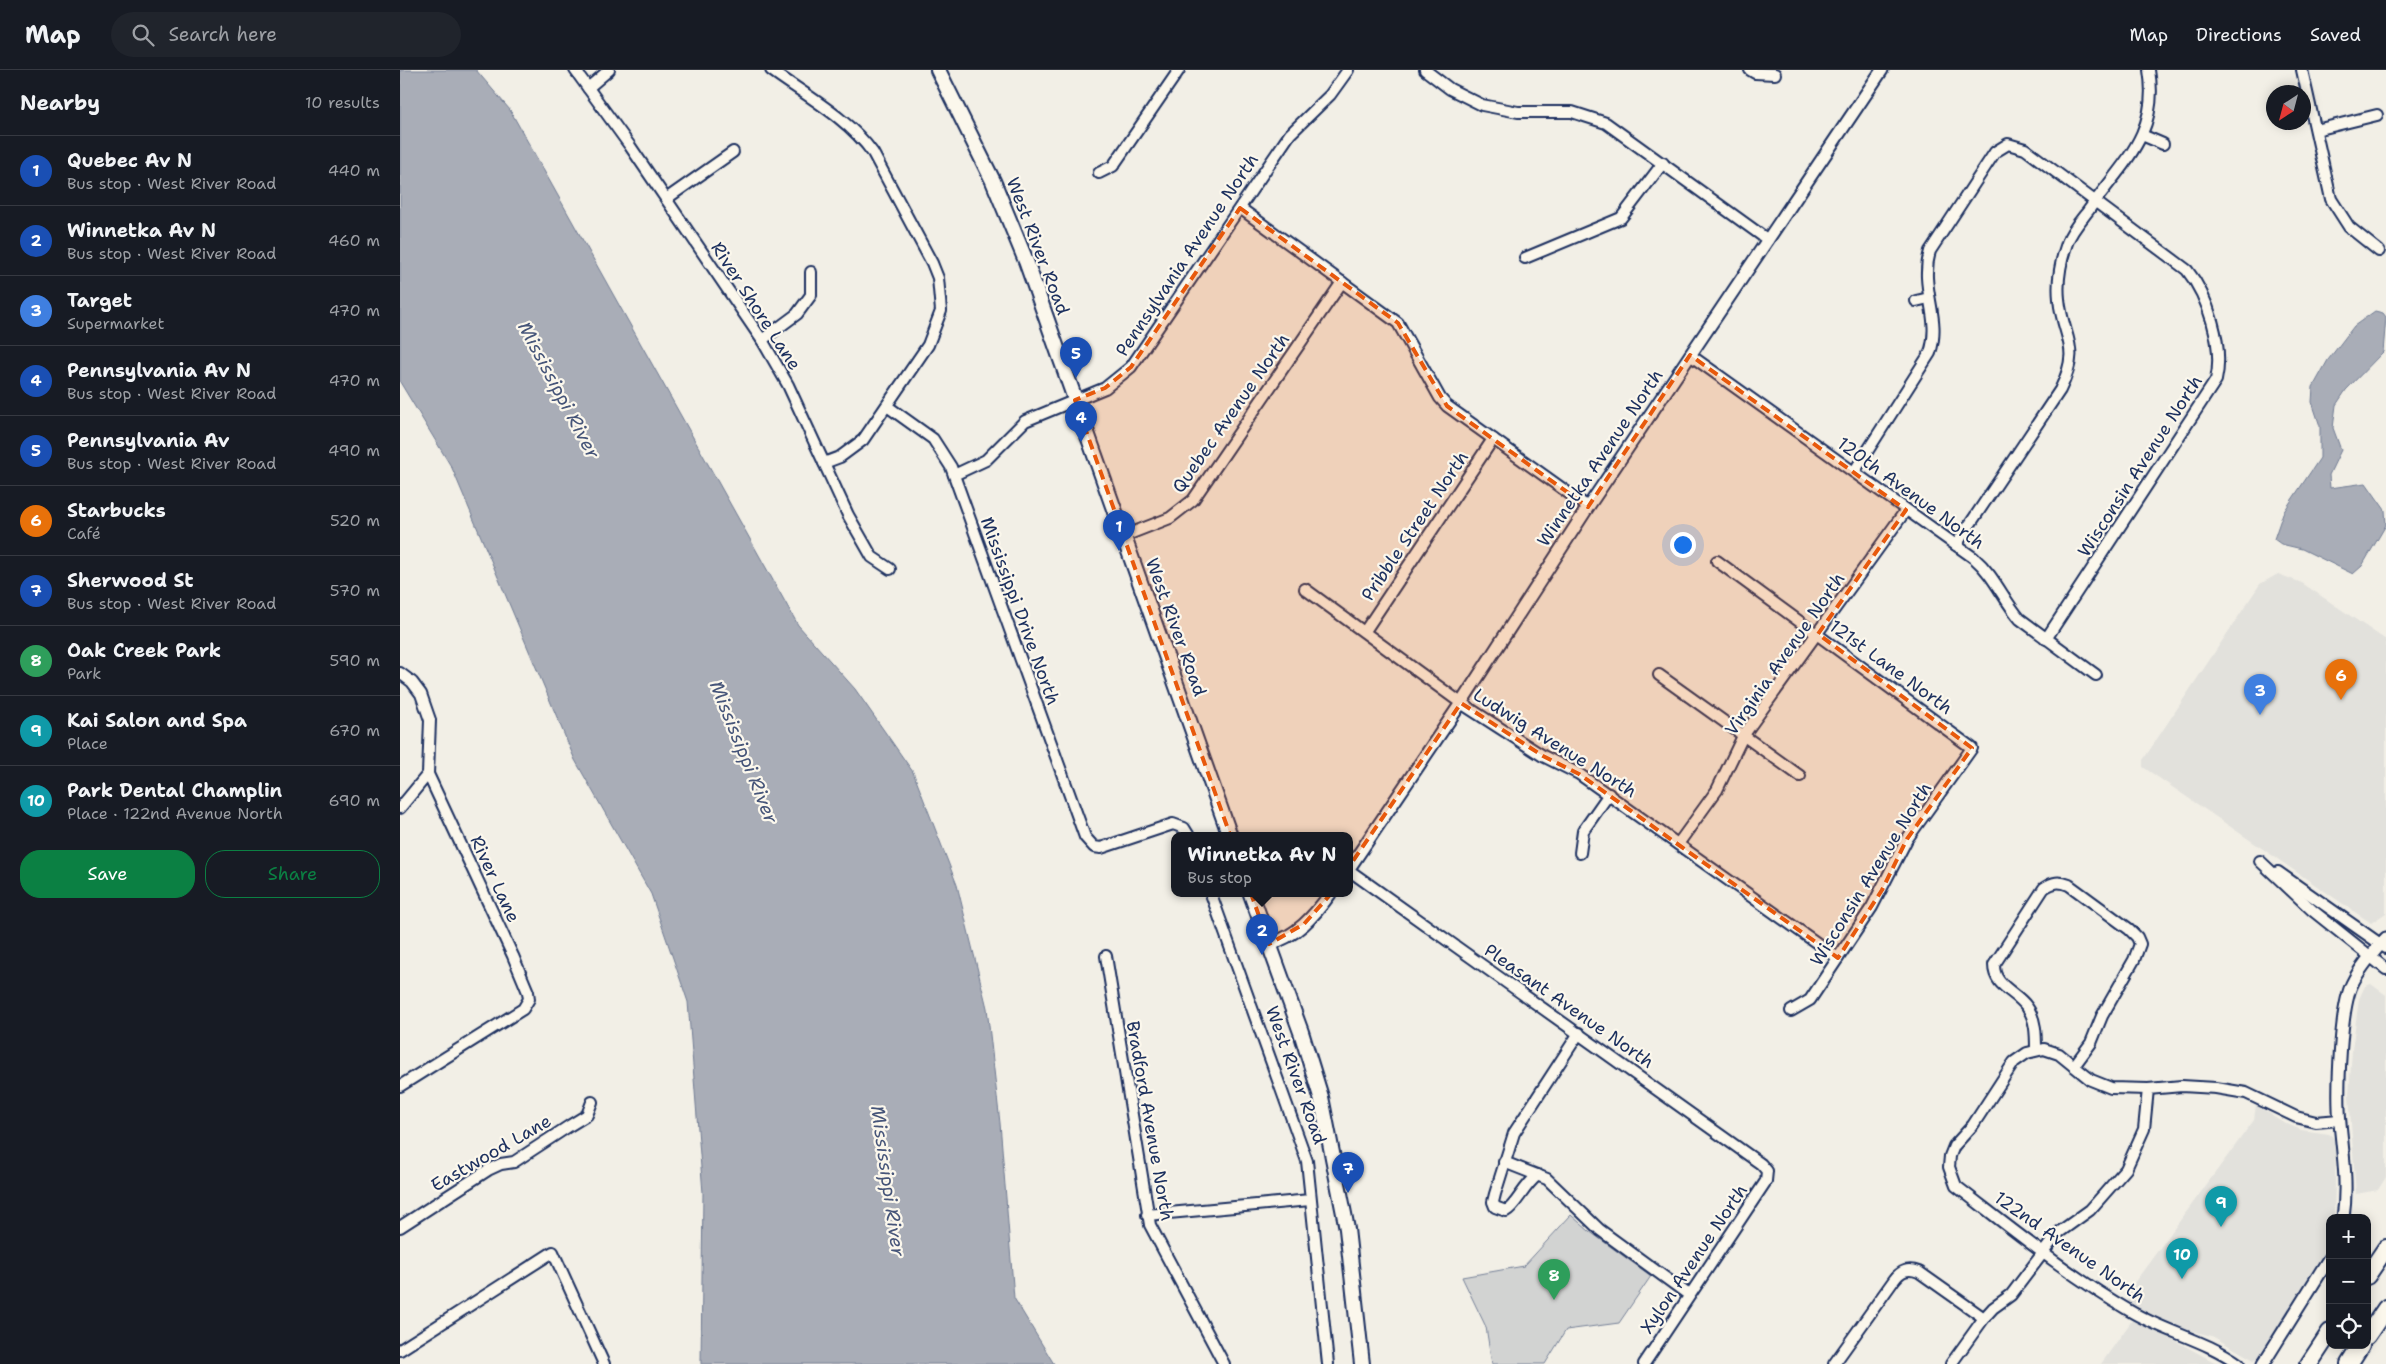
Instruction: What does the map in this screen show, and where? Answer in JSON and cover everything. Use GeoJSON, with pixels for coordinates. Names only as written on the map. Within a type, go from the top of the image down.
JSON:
{"type":"FeatureCollection","features":[{"type":"Feature","properties":{"kind":"highway"},"geometry":{"type":"LineString","coordinates":[[2371,1270],[2386,1248]]}},
{"type":"Feature","properties":{"kind":"highway"},"geometry":{"type":"LineString","coordinates":[[2371,1330],[2386,1308]]}},
{"type":"Feature","properties":{"kind":"highway"},"geometry":{"type":"LineString","coordinates":[[2309,1364],[2326,1338]]}},
{"type":"Feature","properties":{"kind":"highway"},"geometry":{"type":"LineString","coordinates":[[2349,1364],[2358,1349]]}},
{"type":"Feature","properties":{"kind":"main road","name":"West River Road"},"geometry":{"type":"LineString","coordinates":[[938,70],[972,136],[1007,212],[1229,832]]}},
{"type":"Feature","properties":{"kind":"main road","name":"West River Road"},"geometry":{"type":"LineString","coordinates":[[1252,897],[1301,1032],[1316,1079],[1330,1136],[1343,1200],[1353,1270],[1362,1364]]}},
{"type":"Feature","properties":{"kind":"main road","name":"West River Road"},"geometry":{"type":"LineString","coordinates":[[1353,1364],[1354,1355],[1359,1346]]}},
{"type":"Feature","properties":{"kind":"street","name":"River Shore Lane"},"geometry":{"type":"LineString","coordinates":[[575,70],[762,340],[788,385],[848,515],[872,556],[890,570]]}},
{"type":"Feature","properties":{"kind":"street"},"geometry":{"type":"LineString","coordinates":[[588,88],[608,70]]}},
{"type":"Feature","properties":{"kind":"street"},"geometry":{"type":"LineString","coordinates":[[771,70],[863,139],[873,153],[928,255],[938,278],[941,311],[937,326],[928,345],[863,440],[840,457],[824,464]]}},
{"type":"Feature","properties":{"kind":"street"},"geometry":{"type":"LineString","coordinates":[[1099,173],[1113,166],[1180,70]]}},
{"type":"Feature","properties":{"kind":"street","name":"Pennsylvania Avenue North"},"geometry":{"type":"LineString","coordinates":[[954,475],[986,460],[1025,421],[1105,388],[1131,367],[1290,134],[1330,95],[1348,70]]}},
{"type":"Feature","properties":{"kind":"street"},"geometry":{"type":"LineString","coordinates":[[1424,70],[1450,89],[1482,105],[1518,112],[1554,111],[1589,116],[1621,132],[1768,240]]}},
{"type":"Feature","properties":{"kind":"street"},"geometry":{"type":"LineString","coordinates":[[1750,70],[1755,73],[1775,74]]}},
{"type":"Feature","properties":{"kind":"street","name":"Winnetka Avenue North"},"geometry":{"type":"LineString","coordinates":[[1353,865],[1462,703],[1588,507],[1882,70]]}},
{"type":"Feature","properties":{"kind":"street"},"geometry":{"type":"LineString","coordinates":[[1956,546],[2060,390],[2067,376],[2071,346],[2059,298],[2062,259],[2068,240],[2142,135],[2151,109],[2152,90],[2149,70]]}},
{"type":"Feature","properties":{"kind":"street"},"geometry":{"type":"LineString","coordinates":[[2302,70],[2332,199],[2349,227],[2379,251]]}},
{"type":"Feature","properties":{"kind":"street"},"geometry":{"type":"LineString","coordinates":[[2316,130],[2378,115]]}},
{"type":"Feature","properties":{"kind":"street"},"geometry":{"type":"LineString","coordinates":[[2142,135],[2163,144]]}},
{"type":"Feature","properties":{"kind":"street","name":"Wisconsin Avenue North"},"geometry":{"type":"LineString","coordinates":[[1929,298],[1925,274],[1930,252],[1989,160],[2000,147],[2008,144],[2025,149],[2175,260],[2196,280],[2215,333],[2219,365],[2216,380],[2046,639]]}},
{"type":"Feature","properties":{"kind":"street"},"geometry":{"type":"LineString","coordinates":[[666,199],[733,152]]}},
{"type":"Feature","properties":{"kind":"street"},"geometry":{"type":"LineString","coordinates":[[1525,258],[1621,218],[1663,163]]}},
{"type":"Feature","properties":{"kind":"street"},"geometry":{"type":"LineString","coordinates":[[1240,208],[1398,323],[1440,398],[1493,439],[1588,507]]}},
{"type":"Feature","properties":{"kind":"street"},"geometry":{"type":"LineString","coordinates":[[762,340],[797,314],[811,295],[810,272]]}},
{"type":"Feature","properties":{"kind":"street","name":"Quebec Avenue North"},"geometry":{"type":"LineString","coordinates":[[1124,536],[1170,518],[1193,500],[1342,282]]}},
{"type":"Feature","properties":{"kind":"street"},"geometry":{"type":"LineString","coordinates":[[1854,472],[1930,353],[1935,339],[1935,323],[1929,298],[1916,301]]}},
{"type":"Feature","properties":{"kind":"street","name":"120th Avenue North"},"geometry":{"type":"LineString","coordinates":[[1690,355],[1981,564],[2015,613],[2046,639],[2096,675]]}},
{"type":"Feature","properties":{"kind":"street","name":"Mississippi Drive North"},"geometry":{"type":"LineString","coordinates":[[887,406],[933,439],[943,452],[954,475],[1081,829],[1088,842],[1094,847],[1101,848],[1173,824],[1187,832]]}},
{"type":"Feature","properties":{"kind":"street","name":"Pribble Street North"},"geometry":{"type":"LineString","coordinates":[[1364,631],[1493,439]]}},
{"type":"Feature","properties":{"kind":"street","name":"Virginia Avenue North"},"geometry":{"type":"LineString","coordinates":[[1678,844],[1717,790],[1744,736],[1906,510]]}},
{"type":"Feature","properties":{"kind":"street","name":"121st Lane North"},"geometry":{"type":"LineString","coordinates":[[1716,561],[1972,748]]}},
{"type":"Feature","properties":{"kind":"street","name":"Ludwig Avenue North"},"geometry":{"type":"LineString","coordinates":[[1305,589],[1462,703],[1543,756],[1580,774],[1838,958]]}},
{"type":"Feature","properties":{"kind":"street"},"geometry":{"type":"LineString","coordinates":[[400,673],[418,689],[430,720],[428,774],[400,808]]}},
{"type":"Feature","properties":{"kind":"street"},"geometry":{"type":"LineString","coordinates":[[1659,675],[1800,776]]}},
{"type":"Feature","properties":{"kind":"street","name":"Wisconsin Avenue North"},"geometry":{"type":"LineString","coordinates":[[1791,1011],[1810,1000],[1882,890],[1907,839],[1972,748]]}},
{"type":"Feature","properties":{"kind":"street","name":"River Lane"},"geometry":{"type":"LineString","coordinates":[[401,1084],[522,1009],[529,999],[528,992],[513,956],[428,774]]}},
{"type":"Feature","properties":{"kind":"street"},"geometry":{"type":"LineString","coordinates":[[1580,853],[1583,831],[1608,794]]}},
{"type":"Feature","properties":{"kind":"street"},"geometry":{"type":"LineString","coordinates":[[2343,1214],[2345,1173],[2339,1120],[2345,1005],[2352,984],[2370,958],[2384,944],[2260,861],[2312,910],[2370,958],[2386,969]]}},
{"type":"Feature","properties":{"kind":"street","name":"Pleasant Avenue North"},"geometry":{"type":"LineString","coordinates":[[1353,871],[1761,1164],[1767,1171]]}},
{"type":"Feature","properties":{"kind":"street"},"geometry":{"type":"LineString","coordinates":[[2074,1066],[2091,1044],[2102,1016],[2134,960],[2140,944],[2137,937],[2129,929],[2069,885],[2061,882],[2051,883],[2044,888],[1994,965],[1997,980],[2028,1008],[2036,1030],[2036,1050],[2044,1049],[2059,1054],[2091,1080],[2111,1088],[2148,1089],[2182,1086],[2216,1088],[2246,1093],[2296,1117],[2316,1122],[2339,1120]]}},
{"type":"Feature","properties":{"kind":"street","name":"West River Road"},"geometry":{"type":"LineString","coordinates":[[1212,897],[1298,1131],[1310,1176],[1310,1200],[1328,1364]]}},
{"type":"Feature","properties":{"kind":"street"},"geometry":{"type":"LineString","coordinates":[[1268,944],[1286,938],[1299,929],[1327,897]]}},
{"type":"Feature","properties":{"kind":"street","name":"Bradford Avenue North"},"geometry":{"type":"LineString","coordinates":[[1106,956],[1147,1215],[1150,1225],[1224,1364]]}},
{"type":"Feature","properties":{"kind":"street"},"geometry":{"type":"LineString","coordinates":[[1538,1174],[1526,1184],[1512,1208],[1506,1211],[1495,1207],[1493,1202],[1514,1132],[1579,1033]]}},
{"type":"Feature","properties":{"kind":"street","name":"122nd Avenue North"},"geometry":{"type":"LineString","coordinates":[[2036,1050],[2027,1053],[2014,1062],[1973,1125],[1954,1146],[1950,1156],[1949,1168],[1956,1186],[2043,1252],[2129,1311],[2156,1325],[2215,1348],[2239,1364]]}},
{"type":"Feature","properties":{"kind":"street"},"geometry":{"type":"LineString","coordinates":[[1951,1364],[1984,1318],[1993,1308],[2010,1295],[2058,1233],[2090,1210],[2126,1169],[2144,1129],[2148,1089]]}},
{"type":"Feature","properties":{"kind":"street","name":"Eastwood Lane"},"geometry":{"type":"LineString","coordinates":[[400,1227],[488,1170],[501,1164],[514,1162],[575,1123],[587,1115],[592,1102]]}},
{"type":"Feature","properties":{"kind":"street"},"geometry":{"type":"LineString","coordinates":[[1504,1162],[1538,1174],[1556,1187],[1584,1217],[1600,1230],[1690,1295]]}},
{"type":"Feature","properties":{"kind":"street","name":"Xylon Avenue North"},"geometry":{"type":"LineString","coordinates":[[1644,1364],[1766,1181],[1767,1171]]}},
{"type":"Feature","properties":{"kind":"street"},"geometry":{"type":"LineString","coordinates":[[1147,1215],[1310,1200]]}},
{"type":"Feature","properties":{"kind":"street"},"geometry":{"type":"LineString","coordinates":[[400,1350],[553,1252],[604,1364]]}},
{"type":"Feature","properties":{"kind":"street"},"geometry":{"type":"LineString","coordinates":[[2263,1364],[2329,1259]]}},
{"type":"Feature","properties":{"kind":"street"},"geometry":{"type":"LineString","coordinates":[[1834,1364],[1894,1280],[1903,1271],[1908,1269],[1919,1272],[1984,1318]]}},
{"type":"Feature","properties":{"kind":"highlighted area"},"geometry":{"type":"Polygon","coordinates":[[[1240,208],[1398,323],[1447,406],[1588,507],[1690,355],[1906,510],[1818,634],[1972,748],[1907,839],[1882,890],[1838,958],[1579,774],[1543,756],[1461,703],[1329,896],[1304,924],[1269,944],[1075,400],[1105,388],[1131,367],[1240,208]]]}},
{"type":"Feature","properties":{"kind":"shaded area"},"geometry":{"type":"Polygon","coordinates":[[[2278,574],[2302,583],[2386,640],[2386,913],[2371,923],[2143,767],[2143,760],[2260,584],[2278,574]]]}},
{"type":"Feature","properties":{"kind":"shaded area"},"geometry":{"type":"Polygon","coordinates":[[[2371,984],[2386,995],[2386,1177],[2378,1190],[2356,1194],[2349,1095],[2352,1050],[2359,999],[2365,986],[2371,984]]]}},
{"type":"Feature","properties":{"kind":"shaded area"},"geometry":{"type":"Polygon","coordinates":[[[2256,1105],[2285,1123],[2301,1130],[2329,1134],[2334,1138],[2336,1146],[2334,1214],[2326,1214],[2326,1250],[2315,1273],[2260,1357],[2254,1360],[2212,1336],[2176,1327],[2129,1306],[2126,1294],[2254,1120],[2256,1105]]]}},
{"type":"Feature","properties":{"kind":"shaded area"},"geometry":{"type":"Polygon","coordinates":[[[1571,1215],[1589,1231],[1651,1276],[1619,1323],[1566,1330],[1545,1364],[1492,1364],[1486,1327],[1462,1277],[1524,1266],[1571,1215]]]}},
{"type":"Feature","properties":{"kind":"shaded area"},"geometry":{"type":"Polygon","coordinates":[[[2133,1319],[2157,1331],[2218,1364],[2101,1364],[2133,1319]]]}},
{"type":"Feature","properties":{"kind":"water","name":"Mississippi River"},"geometry":{"type":"Polygon","coordinates":[[[400,70],[476,70],[510,110],[798,625],[855,689],[913,772],[957,885],[987,1008],[1000,1123],[1014,1298],[1054,1364],[701,1364],[703,1193],[688,1002],[651,894],[575,760],[452,468],[400,382],[400,70]]]}},
{"type":"Feature","properties":{"kind":"water"},"geometry":{"type":"Polygon","coordinates":[[[2375,311],[2383,313],[2386,317],[2383,352],[2346,390],[2336,405],[2333,428],[2341,450],[2329,475],[2330,488],[2366,483],[2385,510],[2386,525],[2362,566],[2353,574],[2302,549],[2281,544],[2274,539],[2283,513],[2320,458],[2320,426],[2312,402],[2313,387],[2328,360],[2354,326],[2375,311]]]}},
{"type":"Feature","properties":{"kind":"place","name":"Pennsylvania Av"},"geometry":{"type":"Point","coordinates":[1076,378]}},
{"type":"Feature","properties":{"kind":"place","name":"Pennsylvania Av N"},"geometry":{"type":"Point","coordinates":[1081,442]}},
{"type":"Feature","properties":{"kind":"place","name":"Quebec Av N"},"geometry":{"type":"Point","coordinates":[1119,551]}},
{"type":"Feature","properties":{"kind":"place","name":"Starbucks"},"geometry":{"type":"Point","coordinates":[2341,700]}},
{"type":"Feature","properties":{"kind":"place","name":"Target"},"geometry":{"type":"Point","coordinates":[2260,715]}},
{"type":"Feature","properties":{"kind":"place","name":"Winnetka Av N"},"geometry":{"type":"Point","coordinates":[1262,955]}},
{"type":"Feature","properties":{"kind":"place","name":"Sherwood St"},"geometry":{"type":"Point","coordinates":[1348,1193]}},
{"type":"Feature","properties":{"kind":"place","name":"Kai Salon and Spa"},"geometry":{"type":"Point","coordinates":[2221,1227]}},
{"type":"Feature","properties":{"kind":"place","name":"Park Dental Champlin"},"geometry":{"type":"Point","coordinates":[2182,1279]}},
{"type":"Feature","properties":{"kind":"place","name":"Oak Creek Park"},"geometry":{"type":"Point","coordinates":[1554,1300]}}]}
